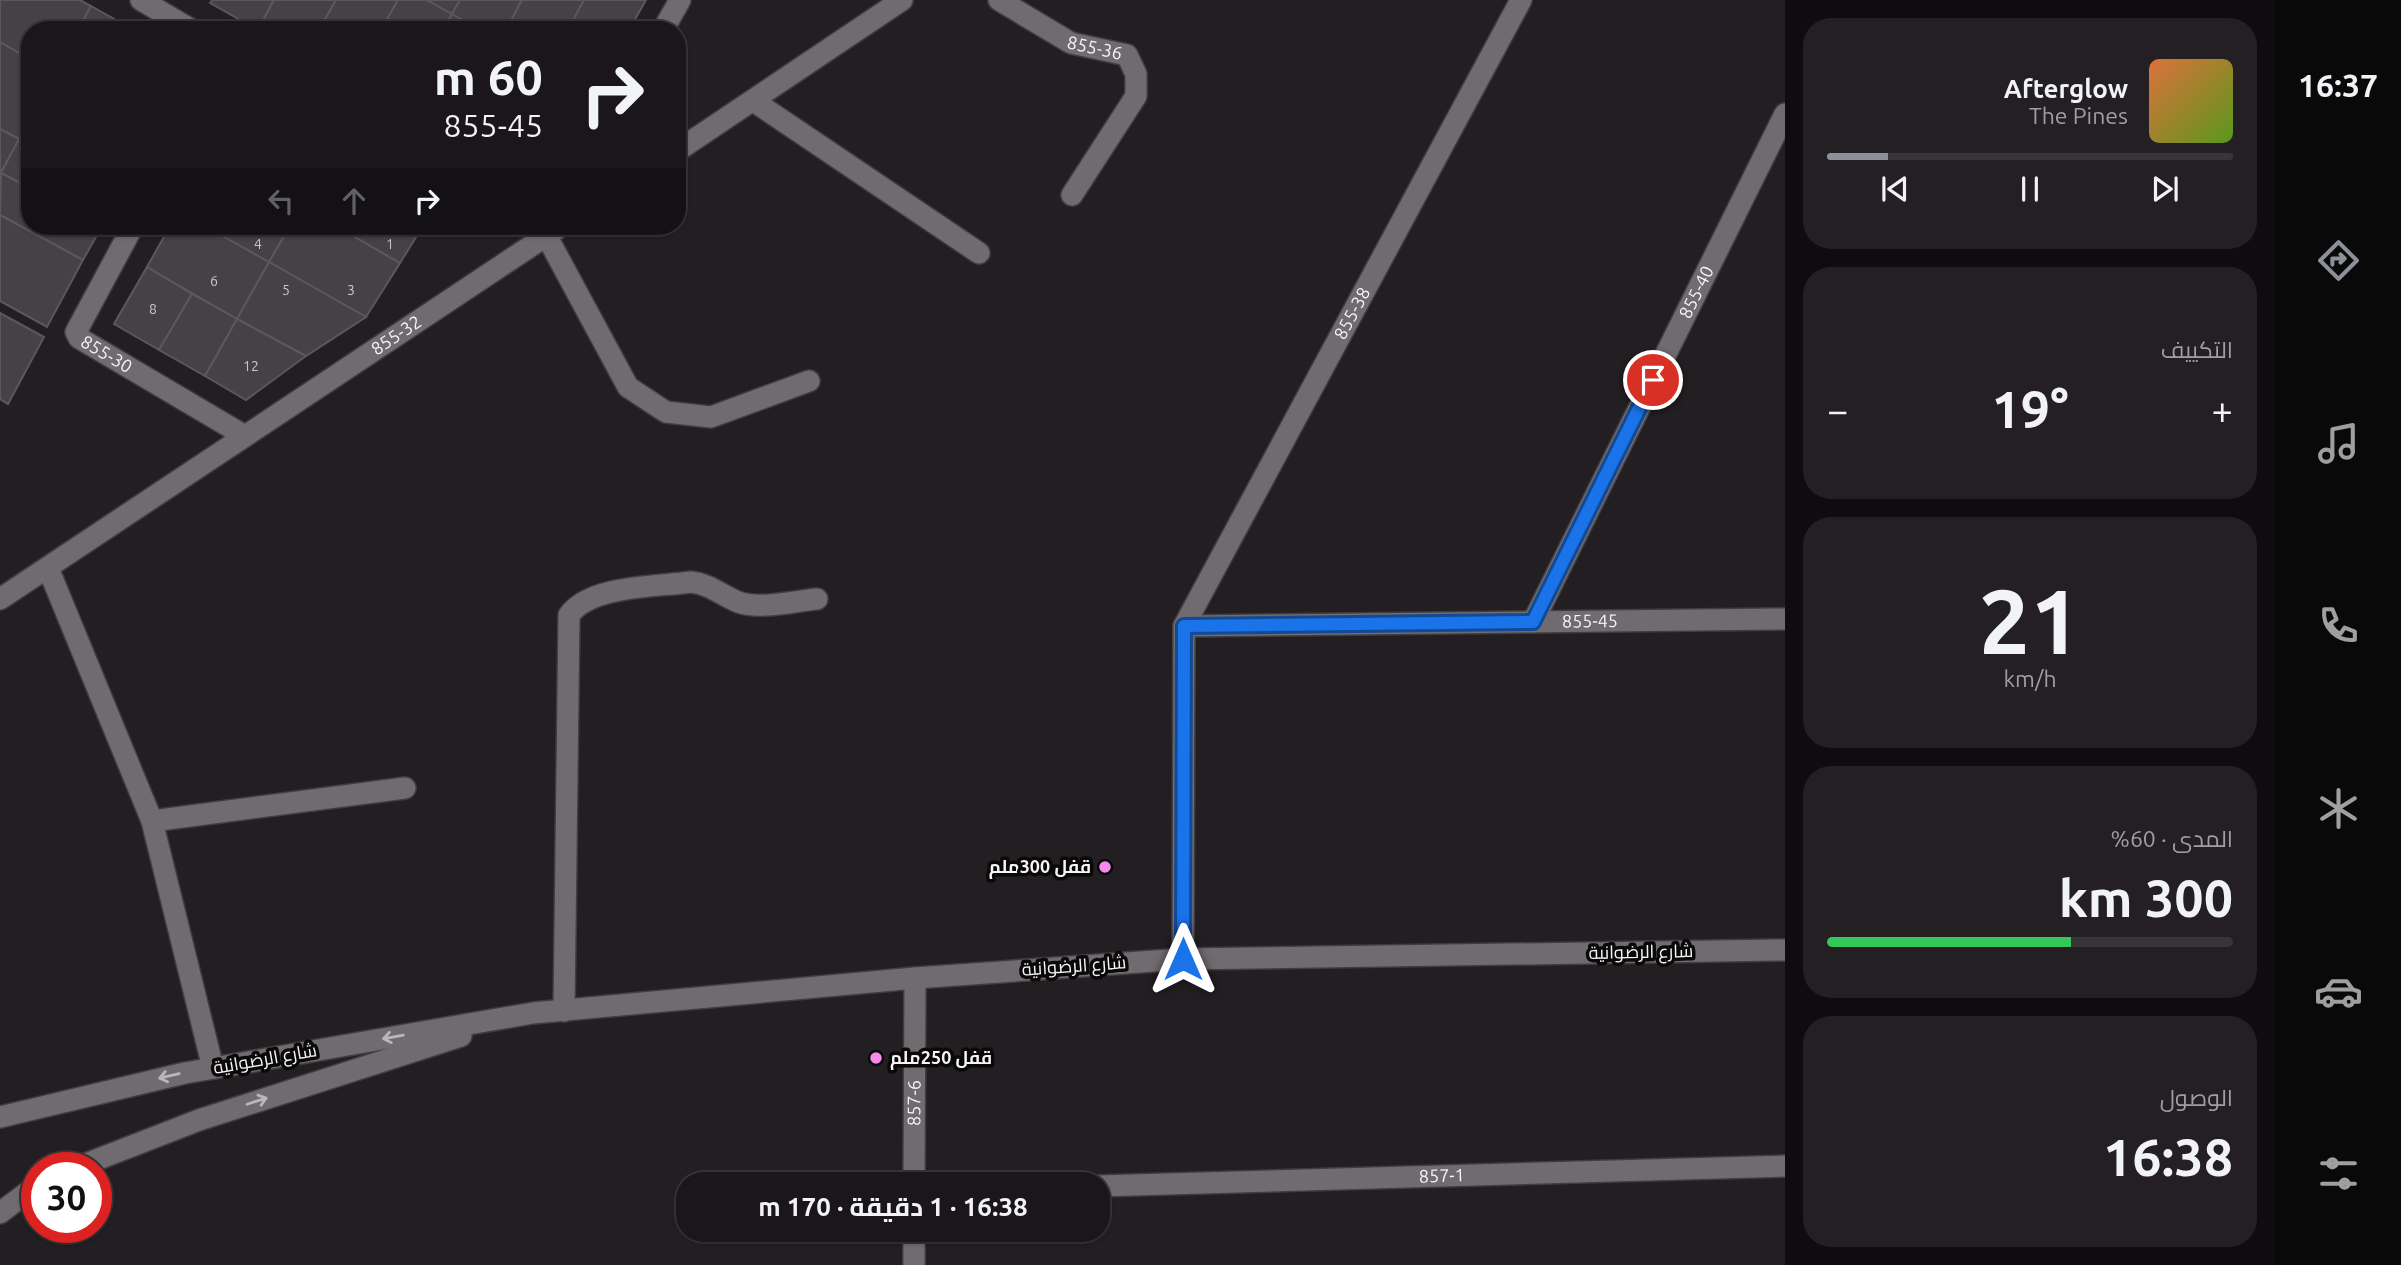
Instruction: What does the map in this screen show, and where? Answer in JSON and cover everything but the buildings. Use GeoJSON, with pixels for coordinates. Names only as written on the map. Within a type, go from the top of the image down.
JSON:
{"type":"FeatureCollection","features":[{"type":"Feature","properties":{"kind":"street"},"geometry":{"type":"LineString","coordinates":[[141,0],[177,21]]}},
{"type":"Feature","properties":{"kind":"street"},"geometry":{"type":"LineString","coordinates":[[668,21],[680,0]]}},
{"type":"Feature","properties":{"kind":"street"},"geometry":{"type":"LineString","coordinates":[[686,145],[755,102],[902,0]]}},
{"type":"Feature","properties":{"kind":"street","name":"855-36"},"geometry":{"type":"LineString","coordinates":[[999,0],[1071,43],[1127,55],[1136,74],[1136,96],[1072,195]]}},
{"type":"Feature","properties":{"kind":"street","name":"855-38"},"geometry":{"type":"LineString","coordinates":[[1184,626],[1521,0]]}},
{"type":"Feature","properties":{"kind":"street"},"geometry":{"type":"LineString","coordinates":[[755,102],[979,253]]}},
{"type":"Feature","properties":{"kind":"street","name":"855-40"},"geometry":{"type":"LineString","coordinates":[[1533,622],[1785,114]]}},
{"type":"Feature","properties":{"kind":"street","name":"855-30"},"geometry":{"type":"LineString","coordinates":[[128,235],[76,332],[79,338],[245,436]]}},
{"type":"Feature","properties":{"kind":"street","name":"855-32"},"geometry":{"type":"LineString","coordinates":[[0,599],[245,436],[537,235]]}},
{"type":"Feature","properties":{"kind":"street"},"geometry":{"type":"LineString","coordinates":[[551,235],[628,387],[666,412],[712,417],[809,381]]}},
{"type":"Feature","properties":{"kind":"street"},"geometry":{"type":"LineString","coordinates":[[48,568],[152,821],[213,1068]]}},
{"type":"Feature","properties":{"kind":"street"},"geometry":{"type":"LineString","coordinates":[[564,1011],[569,615],[577,604],[594,595],[691,582],[707,584],[738,601],[752,605],[817,599]]}},
{"type":"Feature","properties":{"kind":"street","name":"855-45"},"geometry":{"type":"LineString","coordinates":[[1184,626],[1785,619]]}},
{"type":"Feature","properties":{"kind":"street"},"geometry":{"type":"LineString","coordinates":[[1183,959],[1184,626]]}},
{"type":"Feature","properties":{"kind":"street"},"geometry":{"type":"LineString","coordinates":[[152,821],[405,788]]}},
{"type":"Feature","properties":{"kind":"street","name":"شارع الرضوانية"},"geometry":{"type":"LineString","coordinates":[[0,1117],[213,1068],[533,1013],[915,978],[1183,959],[1785,950]]}},
{"type":"Feature","properties":{"kind":"street","name":"857-6"},"geometry":{"type":"LineString","coordinates":[[914,1172],[915,978]]}},
{"type":"Feature","properties":{"kind":"street","name":"شارع الرضوانية"},"geometry":{"type":"LineString","coordinates":[[112,1154],[199,1120],[533,1013]]}},
{"type":"Feature","properties":{"kind":"street","name":"857-1"},"geometry":{"type":"LineString","coordinates":[[1110,1186],[1785,1166]]}},
{"type":"Feature","properties":{"kind":"street"},"geometry":{"type":"LineString","coordinates":[[0,1213],[21,1197]]}},
{"type":"Feature","properties":{"kind":"street"},"geometry":{"type":"LineString","coordinates":[[914,1242],[915,1265]]}},
{"type":"Feature","properties":{"kind":"place","name":"قفل 300ملم"},"geometry":{"type":"Point","coordinates":[1105,867]}},
{"type":"Feature","properties":{"kind":"place","name":"قفل 250ملم"},"geometry":{"type":"Point","coordinates":[876,1058]}},
{"type":"Feature","properties":{"kind":"route"},"geometry":{"type":"LineString","coordinates":[[1183,959],[1184,626],[1533,622],[1653,380]]}}]}
